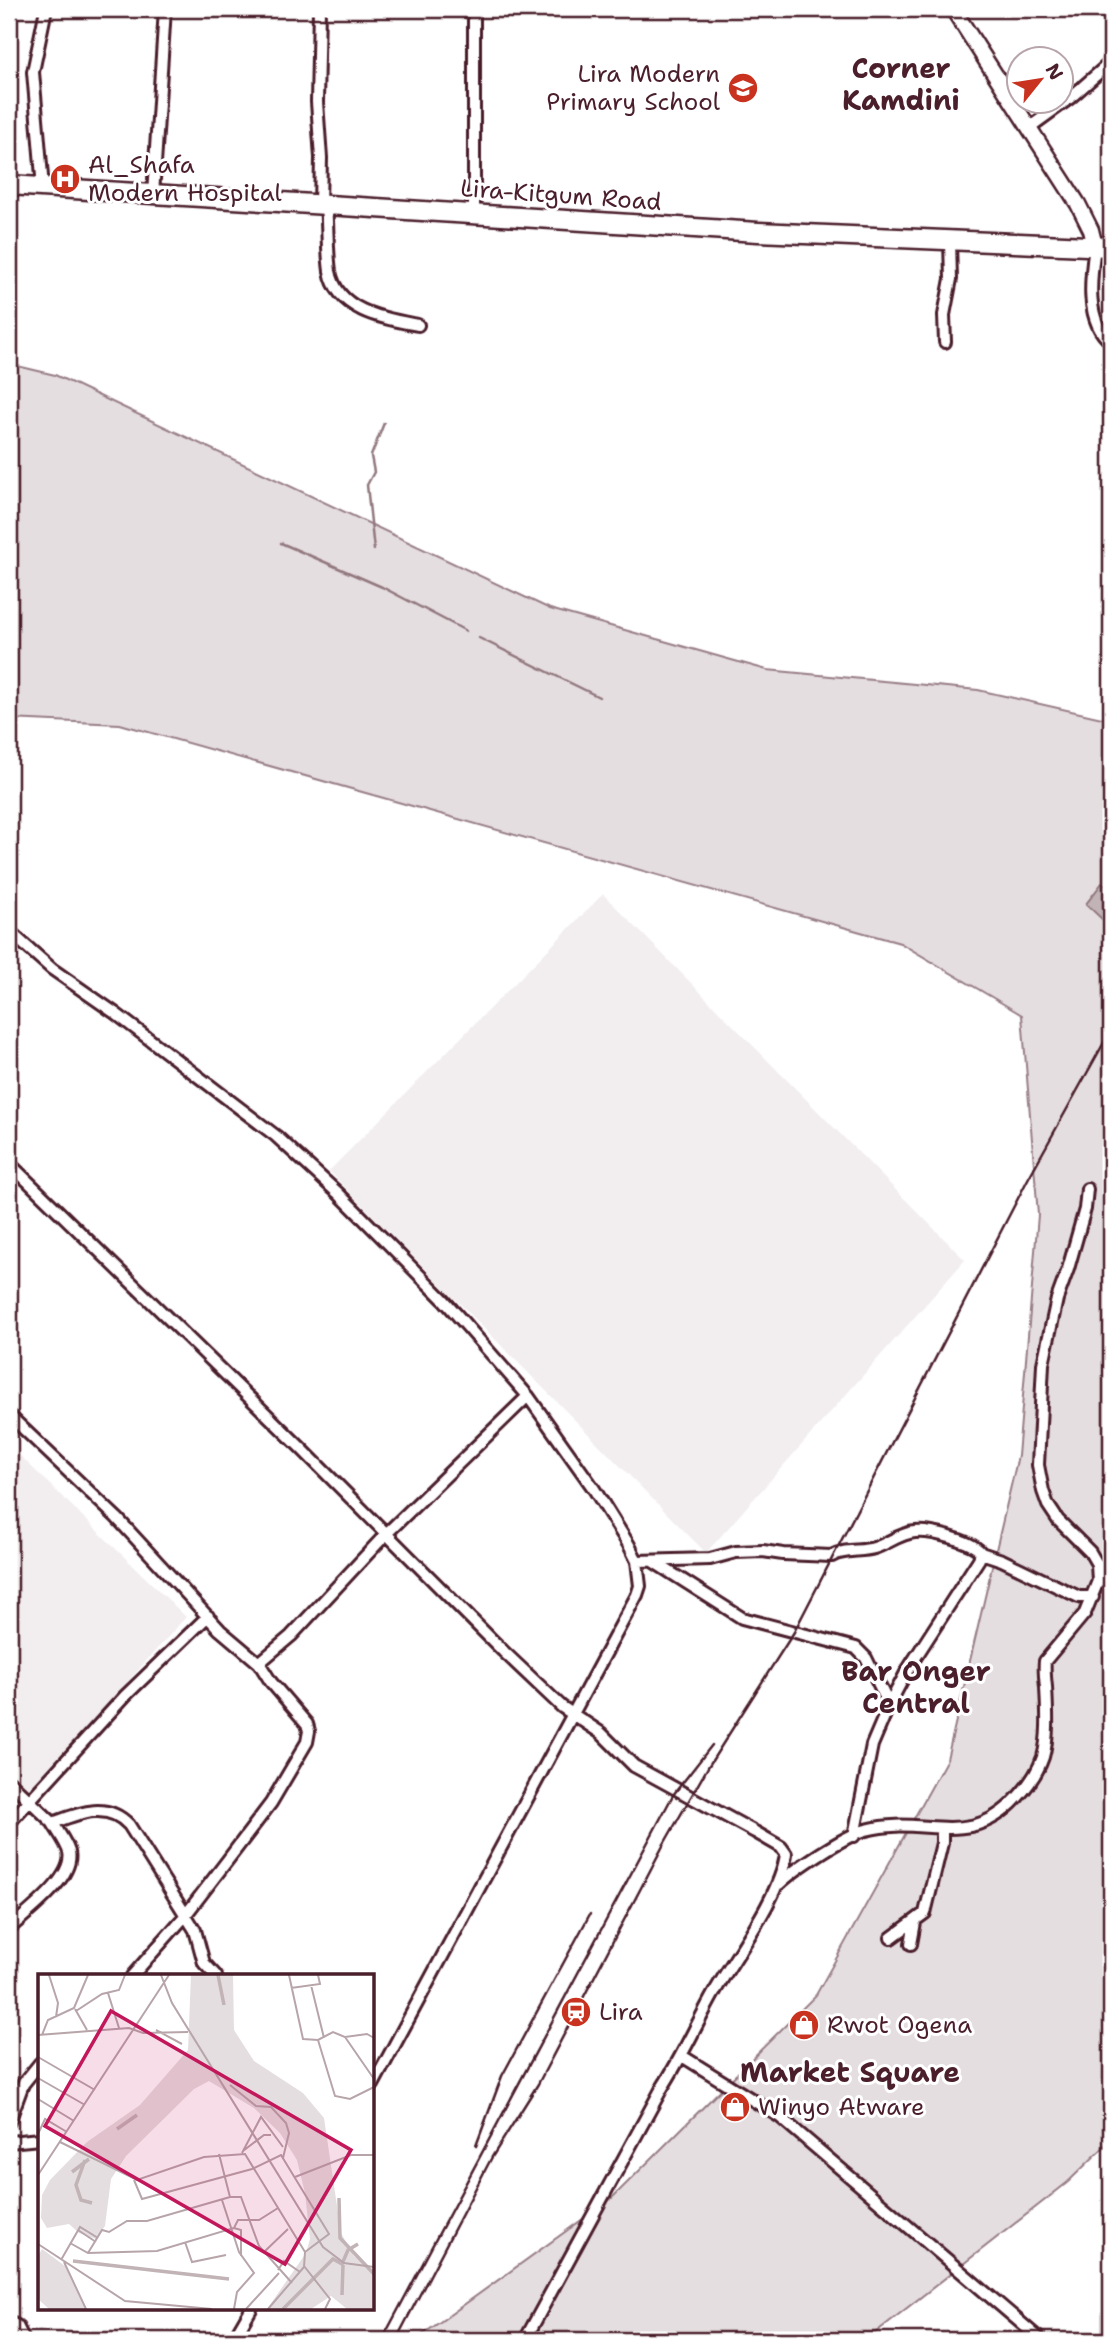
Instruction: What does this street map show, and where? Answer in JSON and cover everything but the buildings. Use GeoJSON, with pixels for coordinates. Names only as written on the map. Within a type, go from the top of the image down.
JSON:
{"type":"FeatureCollection","features":[{"type":"Feature","properties":{"kind":"main road","name":"Lira-Kitgum Road"},"geometry":{"type":"LineString","coordinates":[[9,186],[758,232],[1103,246]]}},
{"type":"Feature","properties":{"kind":"street"},"geometry":{"type":"LineString","coordinates":[[43,188],[33,72],[47,9]]}},
{"type":"Feature","properties":{"kind":"street"},"geometry":{"type":"LineString","coordinates":[[153,195],[165,9]]}},
{"type":"Feature","properties":{"kind":"street"},"geometry":{"type":"LineString","coordinates":[[319,9],[317,102],[323,205],[331,274],[342,295],[357,308],[392,320],[418,325]]}},
{"type":"Feature","properties":{"kind":"street"},"geometry":{"type":"LineString","coordinates":[[474,9],[474,214]]}},
{"type":"Feature","properties":{"kind":"street"},"geometry":{"type":"LineString","coordinates":[[953,9],[1079,204],[1091,230],[1103,246],[1090,278],[1098,327],[1111,342]]}},
{"type":"Feature","properties":{"kind":"street"},"geometry":{"type":"LineString","coordinates":[[1030,127],[1070,98],[1111,62]]}},
{"type":"Feature","properties":{"kind":"street"},"geometry":{"type":"LineString","coordinates":[[945,342],[944,315],[951,279],[950,241]]}},
{"type":"Feature","properties":{"kind":"street"},"geometry":{"type":"LineString","coordinates":[[9,931],[36,957],[226,1097],[296,1153],[444,1300],[528,1395],[601,1499],[637,1561],[640,1586],[637,1595],[378,2065]]}},
{"type":"Feature","properties":{"kind":"street"},"geometry":{"type":"LineString","coordinates":[[9,1163],[387,1533],[503,1651],[573,1714],[601,1733],[634,1766],[781,1847],[786,1854],[785,1866],[756,1924],[713,1994],[682,2056],[525,2340]]}},
{"type":"Feature","properties":{"kind":"street"},"geometry":{"type":"LineString","coordinates":[[775,1888],[790,1873],[866,1830],[901,1826],[963,1828],[982,1824],[1010,1806],[1030,1784],[1043,1757],[1047,1727],[1045,1661],[1085,1613],[1098,1581],[1097,1564],[1090,1552],[1058,1520],[1048,1505],[1038,1465],[1043,1364],[1051,1323],[1085,1209],[1087,1189]]}},
{"type":"Feature","properties":{"kind":"street"},"geometry":{"type":"LineString","coordinates":[[259,1663],[291,1636],[387,1533],[528,1395]]}},
{"type":"Feature","properties":{"kind":"street"},"geometry":{"type":"LineString","coordinates":[[9,1415],[117,1518],[220,1630],[259,1663],[271,1682],[307,1724],[309,1731],[307,1742],[271,1802],[184,1917],[134,1974]]}},
{"type":"Feature","properties":{"kind":"street"},"geometry":{"type":"LineString","coordinates":[[637,1561],[710,1559],[736,1552],[763,1551],[783,1555],[832,1556],[875,1548],[917,1531],[972,1544],[981,1553],[1002,1560],[1079,1597],[1093,1597]]}},
{"type":"Feature","properties":{"kind":"street"},"geometry":{"type":"LineString","coordinates":[[854,1836],[872,1745],[889,1705],[908,1669],[981,1553]]}},
{"type":"Feature","properties":{"kind":"street"},"geometry":{"type":"LineString","coordinates":[[654,1562],[742,1618],[856,1647],[866,1658],[889,1705]]}},
{"type":"Feature","properties":{"kind":"street"},"geometry":{"type":"LineString","coordinates":[[1079,1597],[1085,1613]]}},
{"type":"Feature","properties":{"kind":"street"},"geometry":{"type":"LineString","coordinates":[[9,1823],[125,1696],[208,1616]]}},
{"type":"Feature","properties":{"kind":"street"},"geometry":{"type":"LineString","coordinates":[[9,1781],[52,1823],[68,1850],[68,1867],[61,1880],[9,1928]]}},
{"type":"Feature","properties":{"kind":"street"},"geometry":{"type":"LineString","coordinates":[[52,1823],[94,1810],[109,1811],[121,1817],[129,1825],[184,1917],[195,1930],[204,1963],[214,1974]]}},
{"type":"Feature","properties":{"kind":"street"},"geometry":{"type":"LineString","coordinates":[[891,1938],[925,1913],[942,1843],[942,1828]]}},
{"type":"Feature","properties":{"kind":"street"},"geometry":{"type":"LineString","coordinates":[[911,1944],[915,1922]]}},
{"type":"Feature","properties":{"kind":"street"},"geometry":{"type":"LineString","coordinates":[[682,2056],[780,2117],[1041,2340]]}},
{"type":"Feature","properties":{"kind":"street"},"geometry":{"type":"LineString","coordinates":[[9,2122],[23,2084],[38,2065]]}},
{"type":"Feature","properties":{"kind":"street"},"geometry":{"type":"LineString","coordinates":[[9,2142],[38,2139]]}},
{"type":"Feature","properties":{"kind":"street"},"geometry":{"type":"LineString","coordinates":[[233,2340],[250,2310]]}},
{"type":"Feature","properties":{"kind":"street"},"geometry":{"type":"LineString","coordinates":[[9,2322],[17,2326],[24,2340]]}},
{"type":"Feature","properties":{"kind":"shaded area"},"geometry":{"type":"Polygon","coordinates":[[[9,364],[55,375],[550,609],[767,670],[978,690],[1111,720],[1111,2140],[1068,2182],[866,2340],[415,2340],[612,2198],[816,1995],[947,1759],[1018,1456],[1038,1215],[1022,1015],[900,943],[120,724],[9,719],[9,364]]]}},
{"type":"Feature","properties":{"kind":"shaded area"},"geometry":{"type":"Polygon","coordinates":[[[1102,883],[1111,888],[1111,914],[1106,923],[1086,904],[1102,883]]]}},
{"type":"Feature","properties":{"kind":"shaded area"},"geometry":{"type":"Polygon","coordinates":[[[603,894],[965,1260],[706,1553],[329,1171],[603,894]]]}},
{"type":"Feature","properties":{"kind":"shaded area"},"geometry":{"type":"Polygon","coordinates":[[[9,1445],[186,1617],[28,1792],[9,1772],[9,1445]]]}},
{"type":"Feature","properties":{"kind":"waterway"},"geometry":{"type":"LineString","coordinates":[[374,550],[367,485],[374,472],[371,456],[384,423]]}},
{"type":"Feature","properties":{"kind":"waterway"},"geometry":{"type":"LineString","coordinates":[[281,543],[382,587],[466,631]]}},
{"type":"Feature","properties":{"kind":"waterway"},"geometry":{"type":"LineString","coordinates":[[479,638],[599,697]]}},
{"type":"Feature","properties":{"kind":"railway"},"geometry":{"type":"LineString","coordinates":[[396,2340],[492,2157],[538,2084],[664,1844],[708,1767],[794,1632],[1028,1179],[1111,1030]]}},
{"type":"Feature","properties":{"kind":"railway"},"geometry":{"type":"LineString","coordinates":[[382,2340],[673,1795],[712,1745]]}},
{"type":"Feature","properties":{"kind":"railway"},"geometry":{"type":"LineString","coordinates":[[476,2146],[502,2076],[590,1914]]}},
{"type":"Feature","properties":{"kind":"place","name":"Lira Modern Primary School"},"geometry":{"type":"Point","coordinates":[743,88]}},
{"type":"Feature","properties":{"kind":"place","name":"Al_Shafa Modern Hospital"},"geometry":{"type":"Point","coordinates":[65,179]}},
{"type":"Feature","properties":{"kind":"place","name":"Lira"},"geometry":{"type":"Point","coordinates":[576,2012]}},
{"type":"Feature","properties":{"kind":"place","name":"Rwot Ogena"},"geometry":{"type":"Point","coordinates":[804,2025]}},
{"type":"Feature","properties":{"kind":"place","name":"Winyo Atware"},"geometry":{"type":"Point","coordinates":[735,2107]}},
{"type":"Feature","properties":{"kind":"district","name":"Corner Kamdini"},"geometry":{"type":"Point","coordinates":[901,84]}},
{"type":"Feature","properties":{"kind":"district","name":"Bar Onger Central"},"geometry":{"type":"Point","coordinates":[916,1687]}},
{"type":"Feature","properties":{"kind":"district","name":"Market Square"},"geometry":{"type":"Point","coordinates":[850,2072]}}]}
